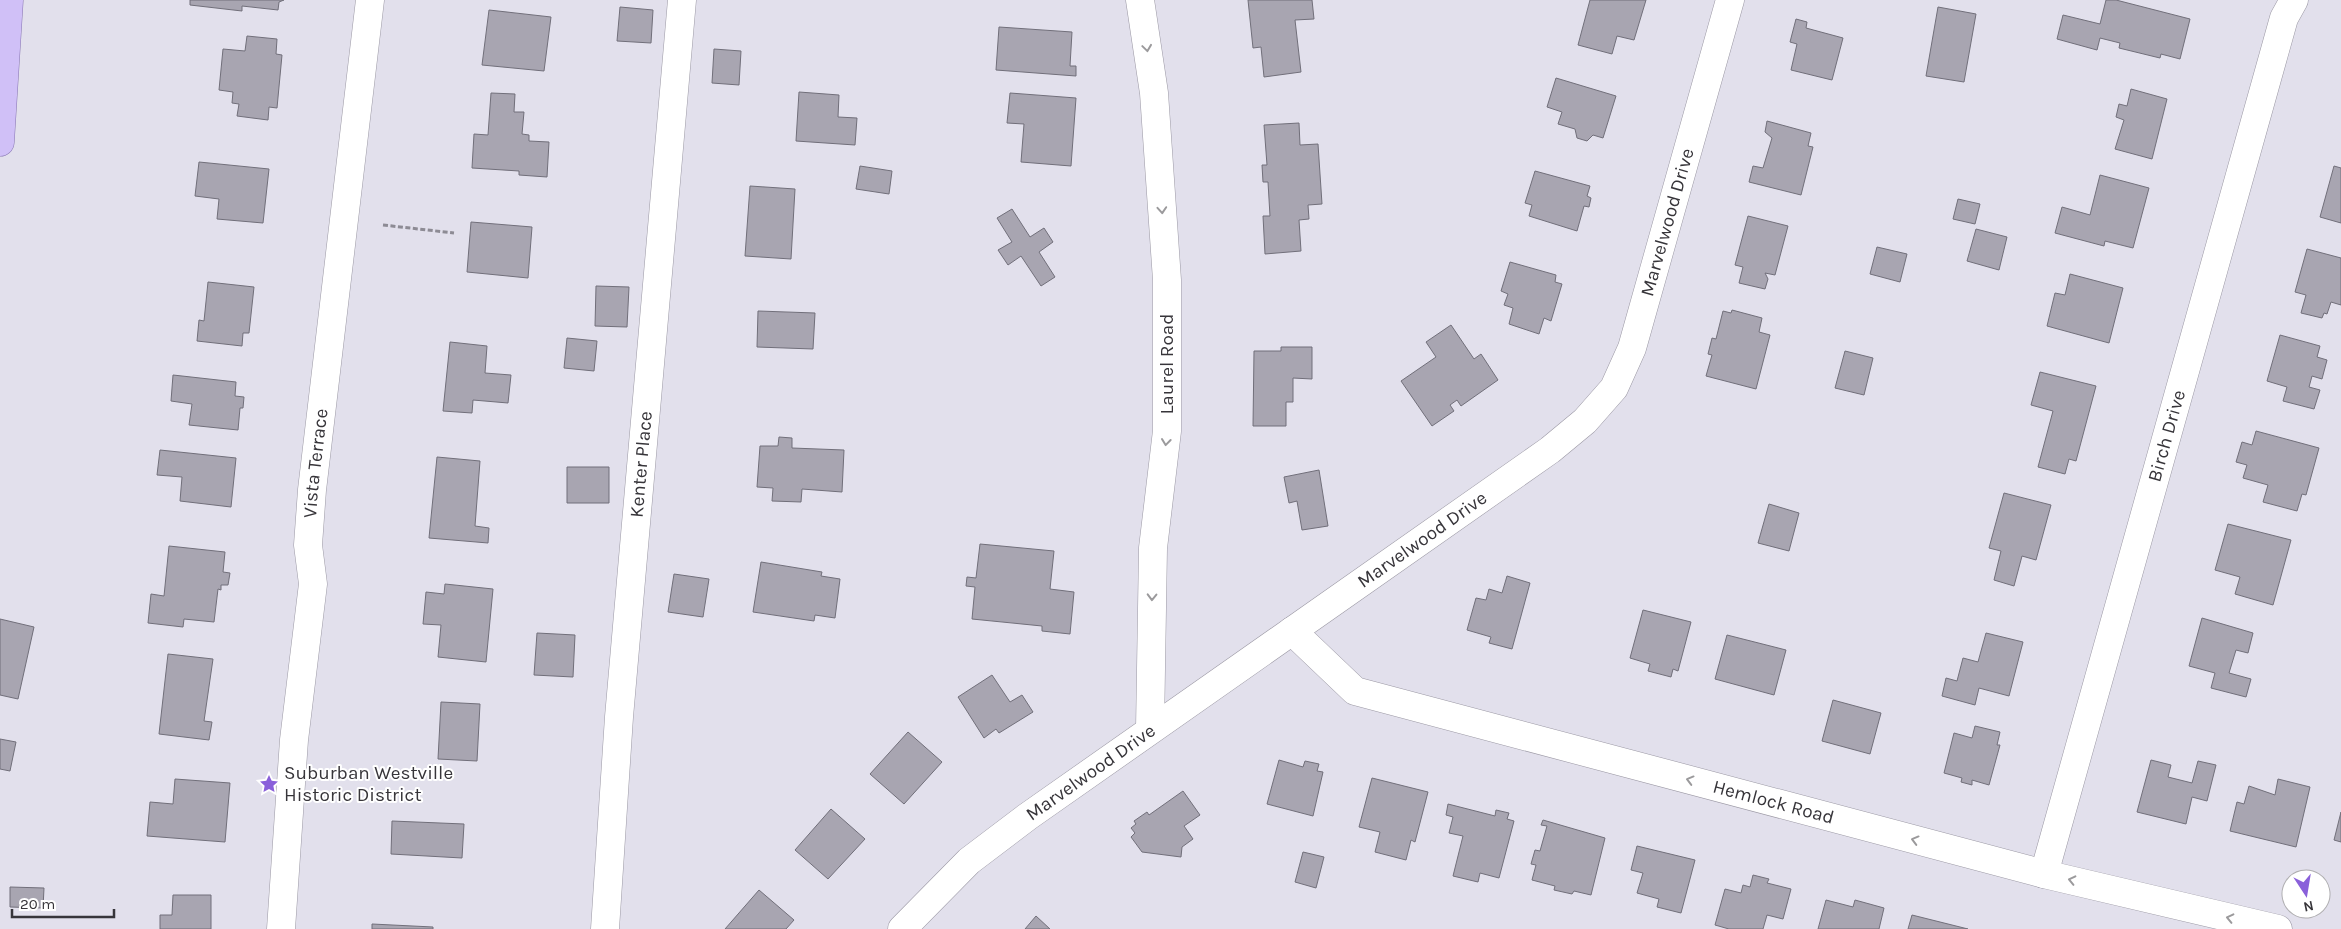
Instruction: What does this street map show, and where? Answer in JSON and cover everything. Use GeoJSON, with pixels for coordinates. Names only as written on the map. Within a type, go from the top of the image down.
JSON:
{"type":"FeatureCollection","features":[{"type":"Feature","properties":{"kind":"main road"},"geometry":{"type":"LineString","coordinates":[[0,142],[9,0]]}},
{"type":"Feature","properties":{"kind":"street","name":"Vista Terrace"},"geometry":{"type":"LineString","coordinates":[[281,929],[294,740],[313,584],[308,545],[312,490],[370,0]]}},
{"type":"Feature","properties":{"kind":"street","name":"Kenter Place"},"geometry":{"type":"LineString","coordinates":[[605,929],[618,717],[682,0]]}},
{"type":"Feature","properties":{"kind":"street","name":"Laurel Road"},"geometry":{"type":"LineString","coordinates":[[1140,0],[1154,94],[1167,280],[1167,432],[1153,548],[1150,729]]}},
{"type":"Feature","properties":{"kind":"street","name":"Marvelwood Drive"},"geometry":{"type":"LineString","coordinates":[[902,929],[969,860],[1150,729],[1550,450],[1585,421],[1614,388],[1632,348],[1730,0]]}},
{"type":"Feature","properties":{"kind":"street","name":"Birch Drive"},"geometry":{"type":"LineString","coordinates":[[2044,874],[2284,18],[2294,0]]}},
{"type":"Feature","properties":{"kind":"street","name":"Hemlock Road"},"geometry":{"type":"LineString","coordinates":[[1292,631],[1355,691],[2044,874],[2278,929]]}},
{"type":"Feature","properties":{"kind":"path"},"geometry":{"type":"LineString","coordinates":[[383,225],[454,233]]}},
{"type":"Feature","properties":{"kind":"building"},"geometry":{"type":"Polygon","coordinates":[[[190,0],[284,0],[279,2],[278,10],[242,6],[242,11],[190,5],[190,0]]]}},
{"type":"Feature","properties":{"kind":"building"},"geometry":{"type":"Polygon","coordinates":[[[1248,0],[1312,0],[1314,19],[1295,20],[1301,72],[1264,77],[1261,47],[1253,48],[1248,0]]]}},
{"type":"Feature","properties":{"kind":"building"},"geometry":{"type":"Polygon","coordinates":[[[1590,0],[1646,0],[1634,40],[1617,36],[1612,54],[1578,45],[1590,0]]]}},
{"type":"Feature","properties":{"kind":"building"},"geometry":{"type":"Polygon","coordinates":[[[2106,0],[2116,0],[2190,19],[2180,59],[2161,54],[2160,58],[2119,48],[2120,43],[2100,38],[2097,50],[2057,39],[2063,15],[2100,24],[2106,0]]]}},
{"type":"Feature","properties":{"kind":"building"},"geometry":{"type":"Polygon","coordinates":[[[620,7],[653,10],[651,43],[617,41],[620,7]]]}},
{"type":"Feature","properties":{"kind":"building"},"geometry":{"type":"Polygon","coordinates":[[[1938,7],[1976,14],[1964,82],[1926,76],[1938,7]]]}},
{"type":"Feature","properties":{"kind":"building"},"geometry":{"type":"Polygon","coordinates":[[[489,10],[551,17],[544,71],[482,65],[489,10]]]}},
{"type":"Feature","properties":{"kind":"building"},"geometry":{"type":"Polygon","coordinates":[[[1796,19],[1807,22],[1806,28],[1843,38],[1832,80],[1791,70],[1797,44],[1790,42],[1796,19]]]}},
{"type":"Feature","properties":{"kind":"building"},"geometry":{"type":"Polygon","coordinates":[[[999,27],[1072,32],[1070,66],[1076,66],[1076,76],[996,70],[999,27]]]}},
{"type":"Feature","properties":{"kind":"building"},"geometry":{"type":"Polygon","coordinates":[[[247,36],[277,39],[276,54],[282,55],[277,108],[269,107],[268,120],[237,116],[239,104],[232,103],[233,92],[219,90],[223,49],[245,51],[247,36]]]}},
{"type":"Feature","properties":{"kind":"building"},"geometry":{"type":"Polygon","coordinates":[[[714,49],[741,51],[739,85],[712,83],[714,49]]]}},
{"type":"Feature","properties":{"kind":"building"},"geometry":{"type":"Polygon","coordinates":[[[1556,78],[1616,96],[1603,138],[1593,135],[1587,141],[1577,138],[1575,129],[1558,124],[1562,112],[1547,107],[1556,78]]]}},
{"type":"Feature","properties":{"kind":"building"},"geometry":{"type":"Polygon","coordinates":[[[2131,89],[2167,99],[2152,159],[2115,149],[2124,120],[2116,117],[2119,104],[2127,106],[2131,89]]]}},
{"type":"Feature","properties":{"kind":"building"},"geometry":{"type":"Polygon","coordinates":[[[799,92],[839,95],[838,117],[857,118],[855,145],[796,141],[799,92]]]}},
{"type":"Feature","properties":{"kind":"building"},"geometry":{"type":"Polygon","coordinates":[[[491,93],[515,94],[514,112],[524,112],[522,134],[529,135],[529,141],[549,142],[547,177],[519,175],[519,171],[472,168],[474,134],[488,135],[491,93]]]}},
{"type":"Feature","properties":{"kind":"building"},"geometry":{"type":"Polygon","coordinates":[[[1010,93],[1076,98],[1071,166],[1021,162],[1024,124],[1007,123],[1010,93]]]}},
{"type":"Feature","properties":{"kind":"building"},"geometry":{"type":"Polygon","coordinates":[[[1767,121],[1811,133],[1808,146],[1813,147],[1801,195],[1749,182],[1753,166],[1763,168],[1772,138],[1765,132],[1767,121]]]}},
{"type":"Feature","properties":{"kind":"building"},"geometry":{"type":"Polygon","coordinates":[[[1299,123],[1300,145],[1318,144],[1322,204],[1308,205],[1309,219],[1299,220],[1301,251],[1265,254],[1263,216],[1270,216],[1268,182],[1263,182],[1262,165],[1267,165],[1264,125],[1299,123]]]}},
{"type":"Feature","properties":{"kind":"building"},"geometry":{"type":"Polygon","coordinates":[[[199,162],[269,169],[263,223],[217,219],[219,199],[195,196],[199,162]]]}},
{"type":"Feature","properties":{"kind":"building"},"geometry":{"type":"Polygon","coordinates":[[[860,166],[892,171],[889,194],[856,189],[860,166]]]}},
{"type":"Feature","properties":{"kind":"building"},"geometry":{"type":"Polygon","coordinates":[[[2334,166],[2341,168],[2341,223],[2320,217],[2334,166]]]}},
{"type":"Feature","properties":{"kind":"building"},"geometry":{"type":"Polygon","coordinates":[[[1535,171],[1590,186],[1587,196],[1591,198],[1589,207],[1584,206],[1577,231],[1529,216],[1532,205],[1525,203],[1535,171]]]}},
{"type":"Feature","properties":{"kind":"building"},"geometry":{"type":"Polygon","coordinates":[[[2100,175],[2149,188],[2133,248],[2105,241],[2104,246],[2055,233],[2062,207],[2090,215],[2100,175]]]}},
{"type":"Feature","properties":{"kind":"building"},"geometry":{"type":"Polygon","coordinates":[[[750,186],[795,189],[791,259],[745,256],[750,186]]]}},
{"type":"Feature","properties":{"kind":"building"},"geometry":{"type":"Polygon","coordinates":[[[1958,199],[1980,204],[1975,224],[1953,219],[1958,199]]]}},
{"type":"Feature","properties":{"kind":"building"},"geometry":{"type":"Polygon","coordinates":[[[1012,209],[1030,237],[1044,228],[1053,242],[1039,252],[1055,277],[1041,286],[1021,256],[1008,265],[998,250],[1012,242],[997,218],[1012,209]]]}},
{"type":"Feature","properties":{"kind":"building"},"geometry":{"type":"Polygon","coordinates":[[[1748,216],[1788,226],[1775,275],[1765,273],[1768,279],[1765,289],[1739,283],[1743,267],[1735,265],[1748,216]]]}},
{"type":"Feature","properties":{"kind":"building"},"geometry":{"type":"Polygon","coordinates":[[[471,222],[532,227],[528,278],[467,272],[471,222]]]}},
{"type":"Feature","properties":{"kind":"building"},"geometry":{"type":"Polygon","coordinates":[[[1976,229],[2007,237],[1999,270],[1967,261],[1976,229]]]}},
{"type":"Feature","properties":{"kind":"building"},"geometry":{"type":"Polygon","coordinates":[[[1877,247],[1907,254],[1900,282],[1870,274],[1877,247]]]}},
{"type":"Feature","properties":{"kind":"building"},"geometry":{"type":"Polygon","coordinates":[[[2307,249],[2341,258],[2341,305],[2331,302],[2327,314],[2324,313],[2322,318],[2301,313],[2306,295],[2295,292],[2307,249]]]}},
{"type":"Feature","properties":{"kind":"building"},"geometry":{"type":"Polygon","coordinates":[[[1510,262],[1556,275],[1555,282],[1562,284],[1551,321],[1544,318],[1539,334],[1509,324],[1513,308],[1504,305],[1508,294],[1501,291],[1510,262]]]}},
{"type":"Feature","properties":{"kind":"building"},"geometry":{"type":"Polygon","coordinates":[[[2070,274],[2123,288],[2109,343],[2047,326],[2055,293],[2065,295],[2070,274]]]}},
{"type":"Feature","properties":{"kind":"building"},"geometry":{"type":"Polygon","coordinates":[[[208,282],[254,287],[249,333],[243,333],[242,346],[197,341],[199,320],[204,321],[208,282]]]}},
{"type":"Feature","properties":{"kind":"building"},"geometry":{"type":"Polygon","coordinates":[[[596,286],[629,287],[627,327],[595,326],[596,286]]]}},
{"type":"Feature","properties":{"kind":"building"},"geometry":{"type":"Polygon","coordinates":[[[1732,310],[1762,318],[1759,332],[1770,335],[1756,389],[1706,376],[1712,355],[1708,354],[1712,338],[1716,339],[1723,311],[1731,313],[1732,310]]]}},
{"type":"Feature","properties":{"kind":"building"},"geometry":{"type":"Polygon","coordinates":[[[758,311],[815,313],[813,349],[757,347],[758,311]]]}},
{"type":"Feature","properties":{"kind":"building"},"geometry":{"type":"Polygon","coordinates":[[[1451,325],[1474,359],[1481,354],[1498,380],[1461,406],[1457,400],[1450,405],[1454,411],[1432,426],[1401,381],[1436,357],[1426,342],[1451,325]]]}},
{"type":"Feature","properties":{"kind":"building"},"geometry":{"type":"Polygon","coordinates":[[[2280,335],[2320,346],[2317,357],[2327,360],[2322,379],[2312,376],[2309,387],[2320,390],[2314,409],[2283,401],[2287,387],[2267,381],[2280,335]]]}},
{"type":"Feature","properties":{"kind":"building"},"geometry":{"type":"Polygon","coordinates":[[[567,338],[597,341],[594,371],[564,368],[567,338]]]}},
{"type":"Feature","properties":{"kind":"building"},"geometry":{"type":"Polygon","coordinates":[[[450,342],[487,346],[485,373],[511,375],[508,403],[473,400],[472,413],[443,411],[450,342]]]}},
{"type":"Feature","properties":{"kind":"building"},"geometry":{"type":"Polygon","coordinates":[[[1281,347],[1312,347],[1312,379],[1293,378],[1293,402],[1286,402],[1286,426],[1253,426],[1254,351],[1281,351],[1281,347]]]}},
{"type":"Feature","properties":{"kind":"building"},"geometry":{"type":"Polygon","coordinates":[[[1845,351],[1873,358],[1864,395],[1835,388],[1845,351]]]}},
{"type":"Feature","properties":{"kind":"building"},"geometry":{"type":"Polygon","coordinates":[[[2040,372],[2096,386],[2076,461],[2069,459],[2065,474],[2038,467],[2053,411],[2031,405],[2040,372]]]}},
{"type":"Feature","properties":{"kind":"building"},"geometry":{"type":"Polygon","coordinates":[[[173,375],[236,382],[235,396],[244,397],[243,408],[240,408],[238,430],[189,425],[192,404],[171,401],[173,375]]]}},
{"type":"Feature","properties":{"kind":"building"},"geometry":{"type":"Polygon","coordinates":[[[2256,431],[2319,448],[2306,495],[2302,494],[2297,511],[2263,502],[2268,485],[2243,478],[2247,465],[2236,462],[2242,442],[2252,445],[2256,431]]]}},
{"type":"Feature","properties":{"kind":"building"},"geometry":{"type":"Polygon","coordinates":[[[779,437],[792,438],[792,448],[844,450],[842,492],[802,489],[801,502],[772,501],[773,488],[757,487],[760,446],[778,446],[779,437]]]}},
{"type":"Feature","properties":{"kind":"building"},"geometry":{"type":"Polygon","coordinates":[[[160,450],[236,458],[231,507],[180,501],[182,477],[157,475],[160,450]]]}},
{"type":"Feature","properties":{"kind":"building"},"geometry":{"type":"Polygon","coordinates":[[[437,457],[480,461],[475,526],[489,528],[488,543],[429,538],[437,457]]]}},
{"type":"Feature","properties":{"kind":"building"},"geometry":{"type":"Polygon","coordinates":[[[567,467],[609,467],[609,503],[567,503],[567,467]]]}},
{"type":"Feature","properties":{"kind":"building"},"geometry":{"type":"Polygon","coordinates":[[[1319,470],[1328,526],[1302,530],[1297,501],[1289,503],[1284,477],[1319,470]]]}},
{"type":"Feature","properties":{"kind":"building"},"geometry":{"type":"Polygon","coordinates":[[[2004,493],[2051,505],[2036,560],[2022,556],[2014,586],[1994,580],[2001,551],[1989,548],[2004,493]]]}},
{"type":"Feature","properties":{"kind":"building"},"geometry":{"type":"Polygon","coordinates":[[[1769,504],[1799,513],[1789,551],[1758,543],[1769,504]]]}},
{"type":"Feature","properties":{"kind":"building"},"geometry":{"type":"Polygon","coordinates":[[[2228,524],[2291,540],[2273,605],[2235,594],[2240,577],[2215,570],[2228,524]]]}},
{"type":"Feature","properties":{"kind":"building"},"geometry":{"type":"Polygon","coordinates":[[[980,544],[1054,551],[1050,589],[1074,592],[1070,634],[1042,631],[1042,626],[972,619],[975,587],[966,586],[967,577],[976,578],[980,544]]]}},
{"type":"Feature","properties":{"kind":"building"},"geometry":{"type":"Polygon","coordinates":[[[169,546],[225,552],[223,572],[230,573],[228,585],[221,585],[221,590],[218,589],[214,622],[184,619],[183,627],[148,623],[151,594],[164,596],[169,546]]]}},
{"type":"Feature","properties":{"kind":"building"},"geometry":{"type":"Polygon","coordinates":[[[761,562],[822,572],[821,576],[840,579],[835,618],[815,615],[814,621],[753,612],[761,562]]]}},
{"type":"Feature","properties":{"kind":"building"},"geometry":{"type":"Polygon","coordinates":[[[674,574],[709,579],[703,617],[668,612],[674,574]]]}},
{"type":"Feature","properties":{"kind":"building"},"geometry":{"type":"Polygon","coordinates":[[[1507,576],[1530,583],[1512,649],[1489,643],[1491,637],[1467,630],[1476,598],[1486,600],[1489,589],[1502,593],[1507,576]]]}},
{"type":"Feature","properties":{"kind":"building"},"geometry":{"type":"Polygon","coordinates":[[[445,584],[493,589],[486,662],[438,657],[441,625],[423,624],[426,592],[444,594],[445,584]]]}},
{"type":"Feature","properties":{"kind":"building"},"geometry":{"type":"Polygon","coordinates":[[[1643,610],[1691,622],[1678,671],[1673,669],[1671,677],[1648,671],[1650,664],[1630,658],[1643,610]]]}},
{"type":"Feature","properties":{"kind":"building"},"geometry":{"type":"Polygon","coordinates":[[[2202,618],[2253,633],[2248,653],[2236,650],[2229,673],[2251,679],[2246,697],[2211,688],[2215,673],[2189,666],[2202,618]]]}},
{"type":"Feature","properties":{"kind":"building"},"geometry":{"type":"Polygon","coordinates":[[[0,619],[34,627],[18,699],[0,695],[0,619]]]}},
{"type":"Feature","properties":{"kind":"building"},"geometry":{"type":"Polygon","coordinates":[[[537,633],[575,635],[573,677],[534,675],[537,633]]]}},
{"type":"Feature","properties":{"kind":"building"},"geometry":{"type":"Polygon","coordinates":[[[1986,633],[2023,642],[2009,696],[1979,688],[1975,705],[1942,696],[1946,678],[1957,681],[1963,658],[1978,662],[1986,633]]]}},
{"type":"Feature","properties":{"kind":"building"},"geometry":{"type":"Polygon","coordinates":[[[1727,635],[1786,650],[1774,695],[1715,679],[1727,635]]]}},
{"type":"Feature","properties":{"kind":"building"},"geometry":{"type":"Polygon","coordinates":[[[168,654],[213,659],[204,721],[212,722],[209,740],[159,734],[168,654]]]}},
{"type":"Feature","properties":{"kind":"building"},"geometry":{"type":"Polygon","coordinates":[[[992,675],[1010,702],[1022,695],[1033,712],[999,733],[996,729],[984,738],[958,697],[992,675]]]}},
{"type":"Feature","properties":{"kind":"building"},"geometry":{"type":"Polygon","coordinates":[[[1833,700],[1881,713],[1870,754],[1822,741],[1833,700]]]}},
{"type":"Feature","properties":{"kind":"building"},"geometry":{"type":"Polygon","coordinates":[[[441,702],[480,704],[477,761],[438,759],[441,702]]]}},
{"type":"Feature","properties":{"kind":"building"},"geometry":{"type":"Polygon","coordinates":[[[1975,726],[2000,732],[1997,745],[2000,745],[1989,785],[1972,780],[1972,785],[1961,782],[1962,778],[1944,773],[1954,733],[1972,738],[1975,726]]]}},
{"type":"Feature","properties":{"kind":"building"},"geometry":{"type":"Polygon","coordinates":[[[908,732],[942,762],[904,804],[870,774],[908,732]]]}},
{"type":"Feature","properties":{"kind":"building"},"geometry":{"type":"Polygon","coordinates":[[[0,739],[16,742],[10,771],[0,769],[0,739]]]}},
{"type":"Feature","properties":{"kind":"building"},"geometry":{"type":"Polygon","coordinates":[[[1279,760],[1303,767],[1305,761],[1319,764],[1317,771],[1323,772],[1313,816],[1267,804],[1279,760]]]}},
{"type":"Feature","properties":{"kind":"building"},"geometry":{"type":"Polygon","coordinates":[[[2151,760],[2171,765],[2168,777],[2192,783],[2198,761],[2216,765],[2207,801],[2192,797],[2186,824],[2137,812],[2151,760]]]}},
{"type":"Feature","properties":{"kind":"building"},"geometry":{"type":"Polygon","coordinates":[[[1372,778],[1428,792],[1415,842],[1411,840],[1406,860],[1375,852],[1380,832],[1359,827],[1372,778]]]}},
{"type":"Feature","properties":{"kind":"building"},"geometry":{"type":"Polygon","coordinates":[[[175,779],[230,783],[225,842],[147,836],[150,802],[173,804],[175,779]]]}},
{"type":"Feature","properties":{"kind":"building"},"geometry":{"type":"Polygon","coordinates":[[[2278,779],[2310,787],[2296,847],[2230,831],[2237,802],[2244,804],[2249,786],[2275,795],[2278,779]]]}},
{"type":"Feature","properties":{"kind":"building"},"geometry":{"type":"Polygon","coordinates":[[[1183,791],[1200,815],[1184,826],[1193,839],[1182,847],[1181,857],[1142,852],[1131,837],[1135,833],[1131,828],[1136,824],[1134,821],[1147,812],[1149,815],[1183,791]]]}},
{"type":"Feature","properties":{"kind":"building"},"geometry":{"type":"Polygon","coordinates":[[[1448,804],[1495,816],[1496,810],[1509,813],[1507,819],[1514,821],[1499,878],[1480,873],[1478,882],[1453,876],[1463,836],[1449,833],[1453,817],[1446,815],[1448,804]]]}},
{"type":"Feature","properties":{"kind":"building"},"geometry":{"type":"Polygon","coordinates":[[[831,809],[865,839],[828,879],[795,850],[831,809]]]}},
{"type":"Feature","properties":{"kind":"building"},"geometry":{"type":"Polygon","coordinates":[[[2341,812],[2341,842],[2334,840],[2341,812]]]}},
{"type":"Feature","properties":{"kind":"building"},"geometry":{"type":"Polygon","coordinates":[[[1543,820],[1605,838],[1591,895],[1574,891],[1572,894],[1554,890],[1555,886],[1532,880],[1536,865],[1531,864],[1535,850],[1540,851],[1547,826],[1541,825],[1543,820]]]}},
{"type":"Feature","properties":{"kind":"building"},"geometry":{"type":"Polygon","coordinates":[[[392,821],[464,824],[462,858],[391,854],[392,821]]]}},
{"type":"Feature","properties":{"kind":"building"},"geometry":{"type":"Polygon","coordinates":[[[1637,846],[1695,860],[1681,913],[1657,907],[1659,899],[1637,893],[1643,873],[1631,870],[1637,846]]]}},
{"type":"Feature","properties":{"kind":"building"},"geometry":{"type":"Polygon","coordinates":[[[1303,852],[1324,857],[1316,888],[1295,882],[1303,852]]]}},
{"type":"Feature","properties":{"kind":"building"},"geometry":{"type":"Polygon","coordinates":[[[1753,875],[1769,879],[1767,883],[1791,889],[1783,919],[1767,915],[1763,929],[1729,929],[1715,925],[1725,889],[1741,893],[1743,885],[1750,887],[1753,875]]]}},
{"type":"Feature","properties":{"kind":"building"},"geometry":{"type":"Polygon","coordinates":[[[10,887],[44,888],[43,908],[10,907],[10,887]]]}},
{"type":"Feature","properties":{"kind":"building"},"geometry":{"type":"Polygon","coordinates":[[[759,890],[794,920],[786,929],[725,929],[759,890]]]}},
{"type":"Feature","properties":{"kind":"building"},"geometry":{"type":"Polygon","coordinates":[[[173,895],[211,895],[211,929],[160,929],[160,915],[172,915],[173,895]]]}},
{"type":"Feature","properties":{"kind":"building"},"geometry":{"type":"Polygon","coordinates":[[[1826,900],[1853,907],[1855,900],[1884,908],[1879,929],[1818,929],[1826,900]]]}},
{"type":"Feature","properties":{"kind":"building"},"geometry":{"type":"Polygon","coordinates":[[[1912,915],[1968,929],[1908,929],[1912,915]]]}},
{"type":"Feature","properties":{"kind":"building"},"geometry":{"type":"Polygon","coordinates":[[[1036,916],[1050,929],[1025,929],[1036,916]]]}},
{"type":"Feature","properties":{"kind":"building"},"geometry":{"type":"Polygon","coordinates":[[[372,924],[433,927],[433,929],[372,929],[372,924]]]}},
{"type":"Feature","properties":{"kind":"place","name":"Suburban Westville Historic District"},"geometry":{"type":"Point","coordinates":[269,784]}}]}
